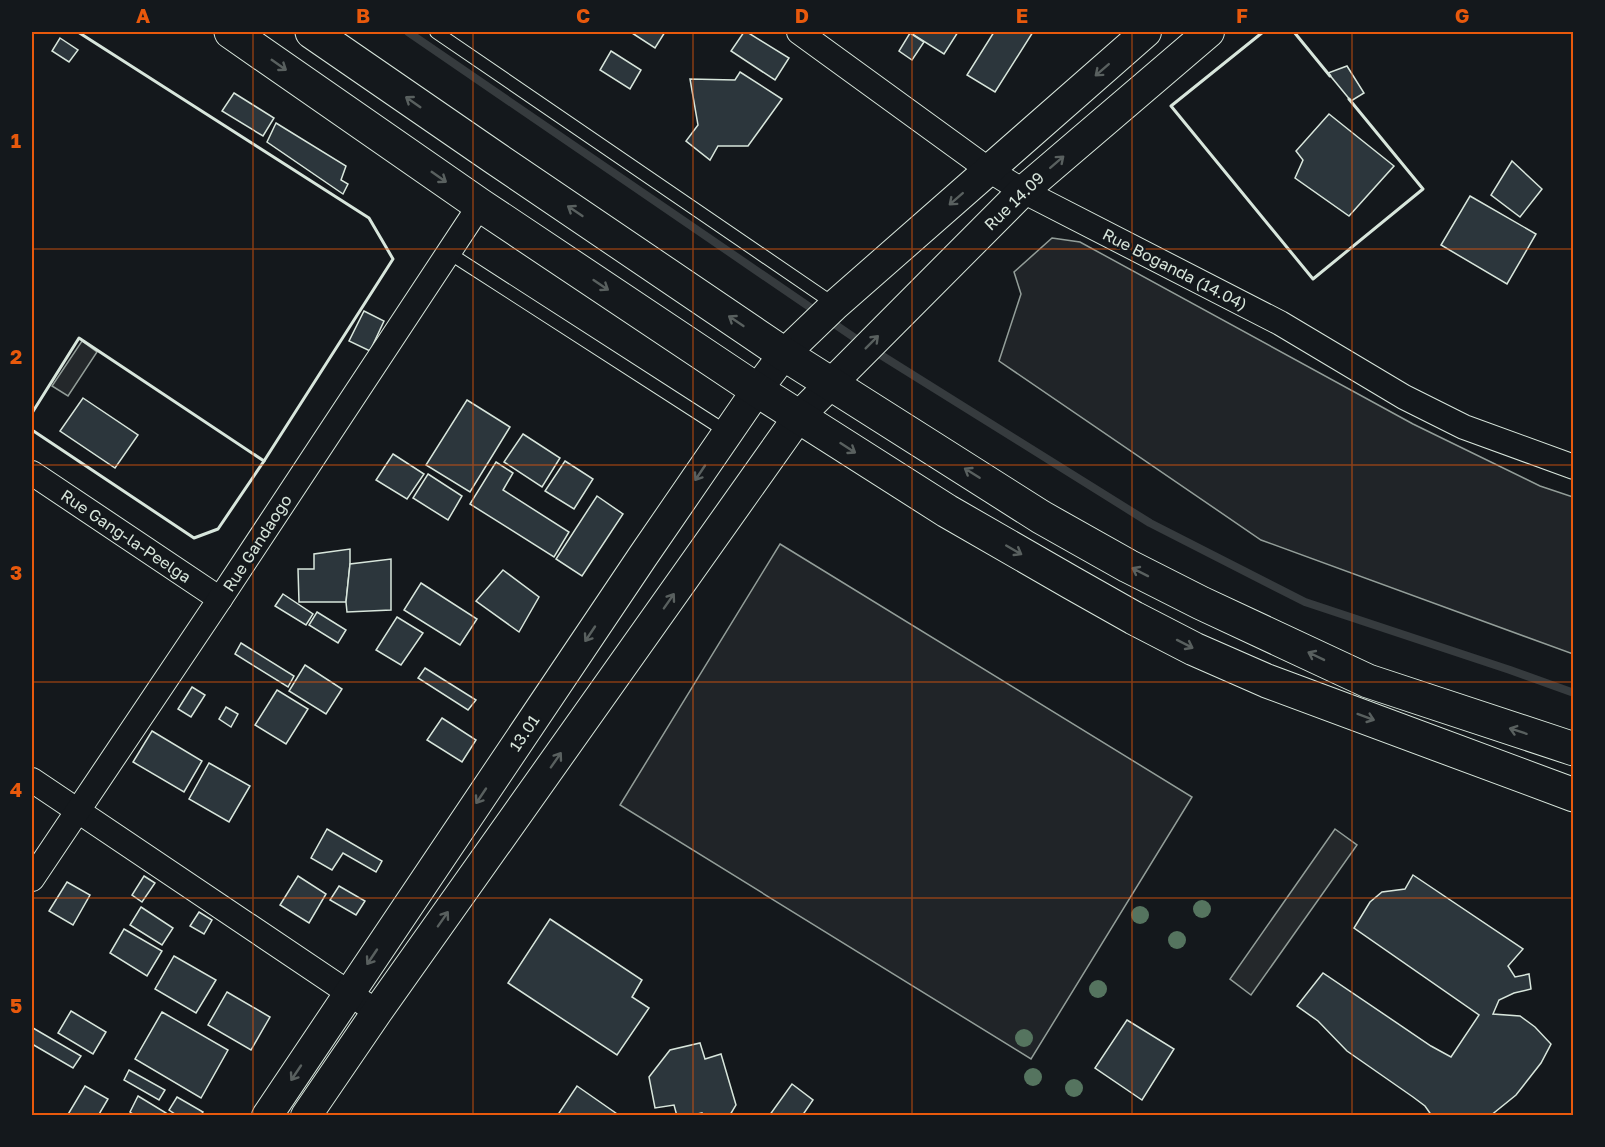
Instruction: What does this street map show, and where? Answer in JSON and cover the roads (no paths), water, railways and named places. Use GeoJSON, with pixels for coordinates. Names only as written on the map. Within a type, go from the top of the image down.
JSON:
{"type":"FeatureCollection","features":[{"type":"Feature","properties":{"kind":"main road"},"geometry":{"type":"LineString","coordinates":[[231,32],[480,206],[757,390],[947,511],[1123,612],[1194,649],[1267,681],[1574,795]]}},
{"type":"Feature","properties":{"kind":"main road"},"geometry":{"type":"LineString","coordinates":[[312,32],[784,354],[1041,517],[1128,566],[1201,603],[1368,681],[1574,749]]}},
{"type":"Feature","properties":{"kind":"street","name":"Rue Boganda (14.04)"},"geometry":{"type":"LineString","coordinates":[[799,32],[989,170],[1023,191],[1280,323],[1404,397],[1464,427],[1574,467]]}},
{"type":"Feature","properties":{"kind":"street"},"geometry":{"type":"LineString","coordinates":[[784,354],[835,305],[1146,32]]}},
{"type":"Feature","properties":{"kind":"street","name":"Rue 14.09"},"geometry":{"type":"LineString","coordinates":[[831,385],[1023,191],[1209,32]]}},
{"type":"Feature","properties":{"kind":"street","name":"Rue Gandaogo"},"geometry":{"type":"LineString","coordinates":[[32,879],[480,206]]}},
{"type":"Feature","properties":{"kind":"street","name":"13.01"},"geometry":{"type":"LineString","coordinates":[[267,1116],[728,432],[784,354]]}},
{"type":"Feature","properties":{"kind":"street"},"geometry":{"type":"LineString","coordinates":[[306,1116],[377,1012],[799,416],[831,385]]}},
{"type":"Feature","properties":{"kind":"street","name":"Rue Gang-la-Peelga"},"geometry":{"type":"LineString","coordinates":[[32,473],[220,599]]}},
{"type":"Feature","properties":{"kind":"street"},"geometry":{"type":"LineString","coordinates":[[32,780],[377,1012]]}},
{"type":"Feature","properties":{"kind":"lane"},"geometry":{"type":"LineString","coordinates":[[436,32],[835,305]]}},
{"type":"Feature","properties":{"kind":"lane"},"geometry":{"type":"LineString","coordinates":[[449,253],[728,432]]}},
{"type":"Feature","properties":{"kind":"waterway"},"geometry":{"type":"LineString","coordinates":[[408,32],[868,347],[1150,523],[1305,602],[1574,693]]}}]}
